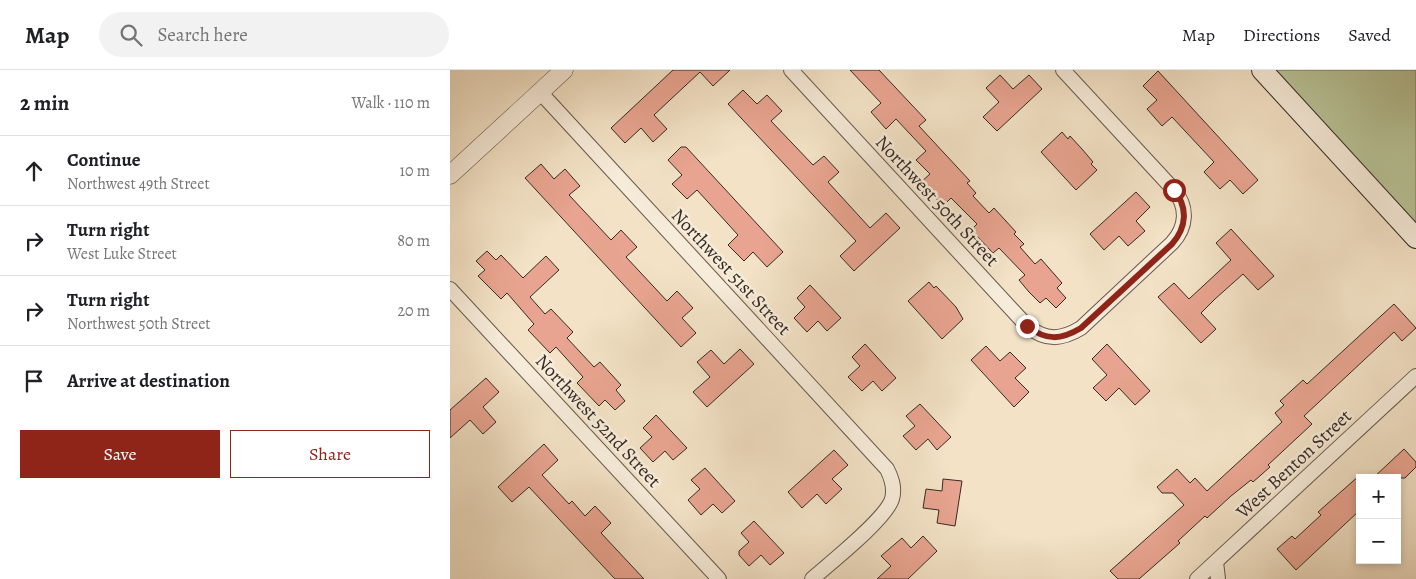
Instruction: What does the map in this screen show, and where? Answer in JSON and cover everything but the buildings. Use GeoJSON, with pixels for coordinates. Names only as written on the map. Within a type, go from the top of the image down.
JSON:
{"type":"FeatureCollection","features":[{"type":"Feature","properties":{"kind":"main road"},"geometry":{"type":"LineString","coordinates":[[1262,70],[1416,238]]}},
{"type":"Feature","properties":{"kind":"street"},"geometry":{"type":"LineString","coordinates":[[450,175],[564,70]]}},
{"type":"Feature","properties":{"kind":"street","name":"Northwest 50th Street"},"geometry":{"type":"LineString","coordinates":[[791,70],[1027,326],[1045,336],[1066,336],[1081,328],[1172,244],[1183,228],[1184,210],[1174,190],[1063,70]]}},
{"type":"Feature","properties":{"kind":"street","name":"Northwest 51st Street"},"geometry":{"type":"LineString","coordinates":[[540,92],[882,463],[892,480],[891,500],[885,512],[812,579]]}},
{"type":"Feature","properties":{"kind":"street","name":"Northwest 52nd Street"},"geometry":{"type":"LineString","coordinates":[[450,289],[718,579]]}},
{"type":"Feature","properties":{"kind":"street","name":"West Benton Street"},"geometry":{"type":"LineString","coordinates":[[1197,579],[1416,376]]}},
{"type":"Feature","properties":{"kind":"street"},"geometry":{"type":"LineString","coordinates":[[1216,562],[1218,579]]}},
{"type":"Feature","properties":{"kind":"green space"},"geometry":{"type":"Polygon","coordinates":[[[1275,70],[1416,70],[1416,223],[1275,70]]]}},
{"type":"Feature","properties":{"kind":"route"},"geometry":{"type":"LineString","coordinates":[[1027,326],[1036,333],[1045,336],[1059,338],[1068,336],[1081,328],[1172,244],[1183,228],[1184,216],[1181,201],[1174,190]]}}]}
